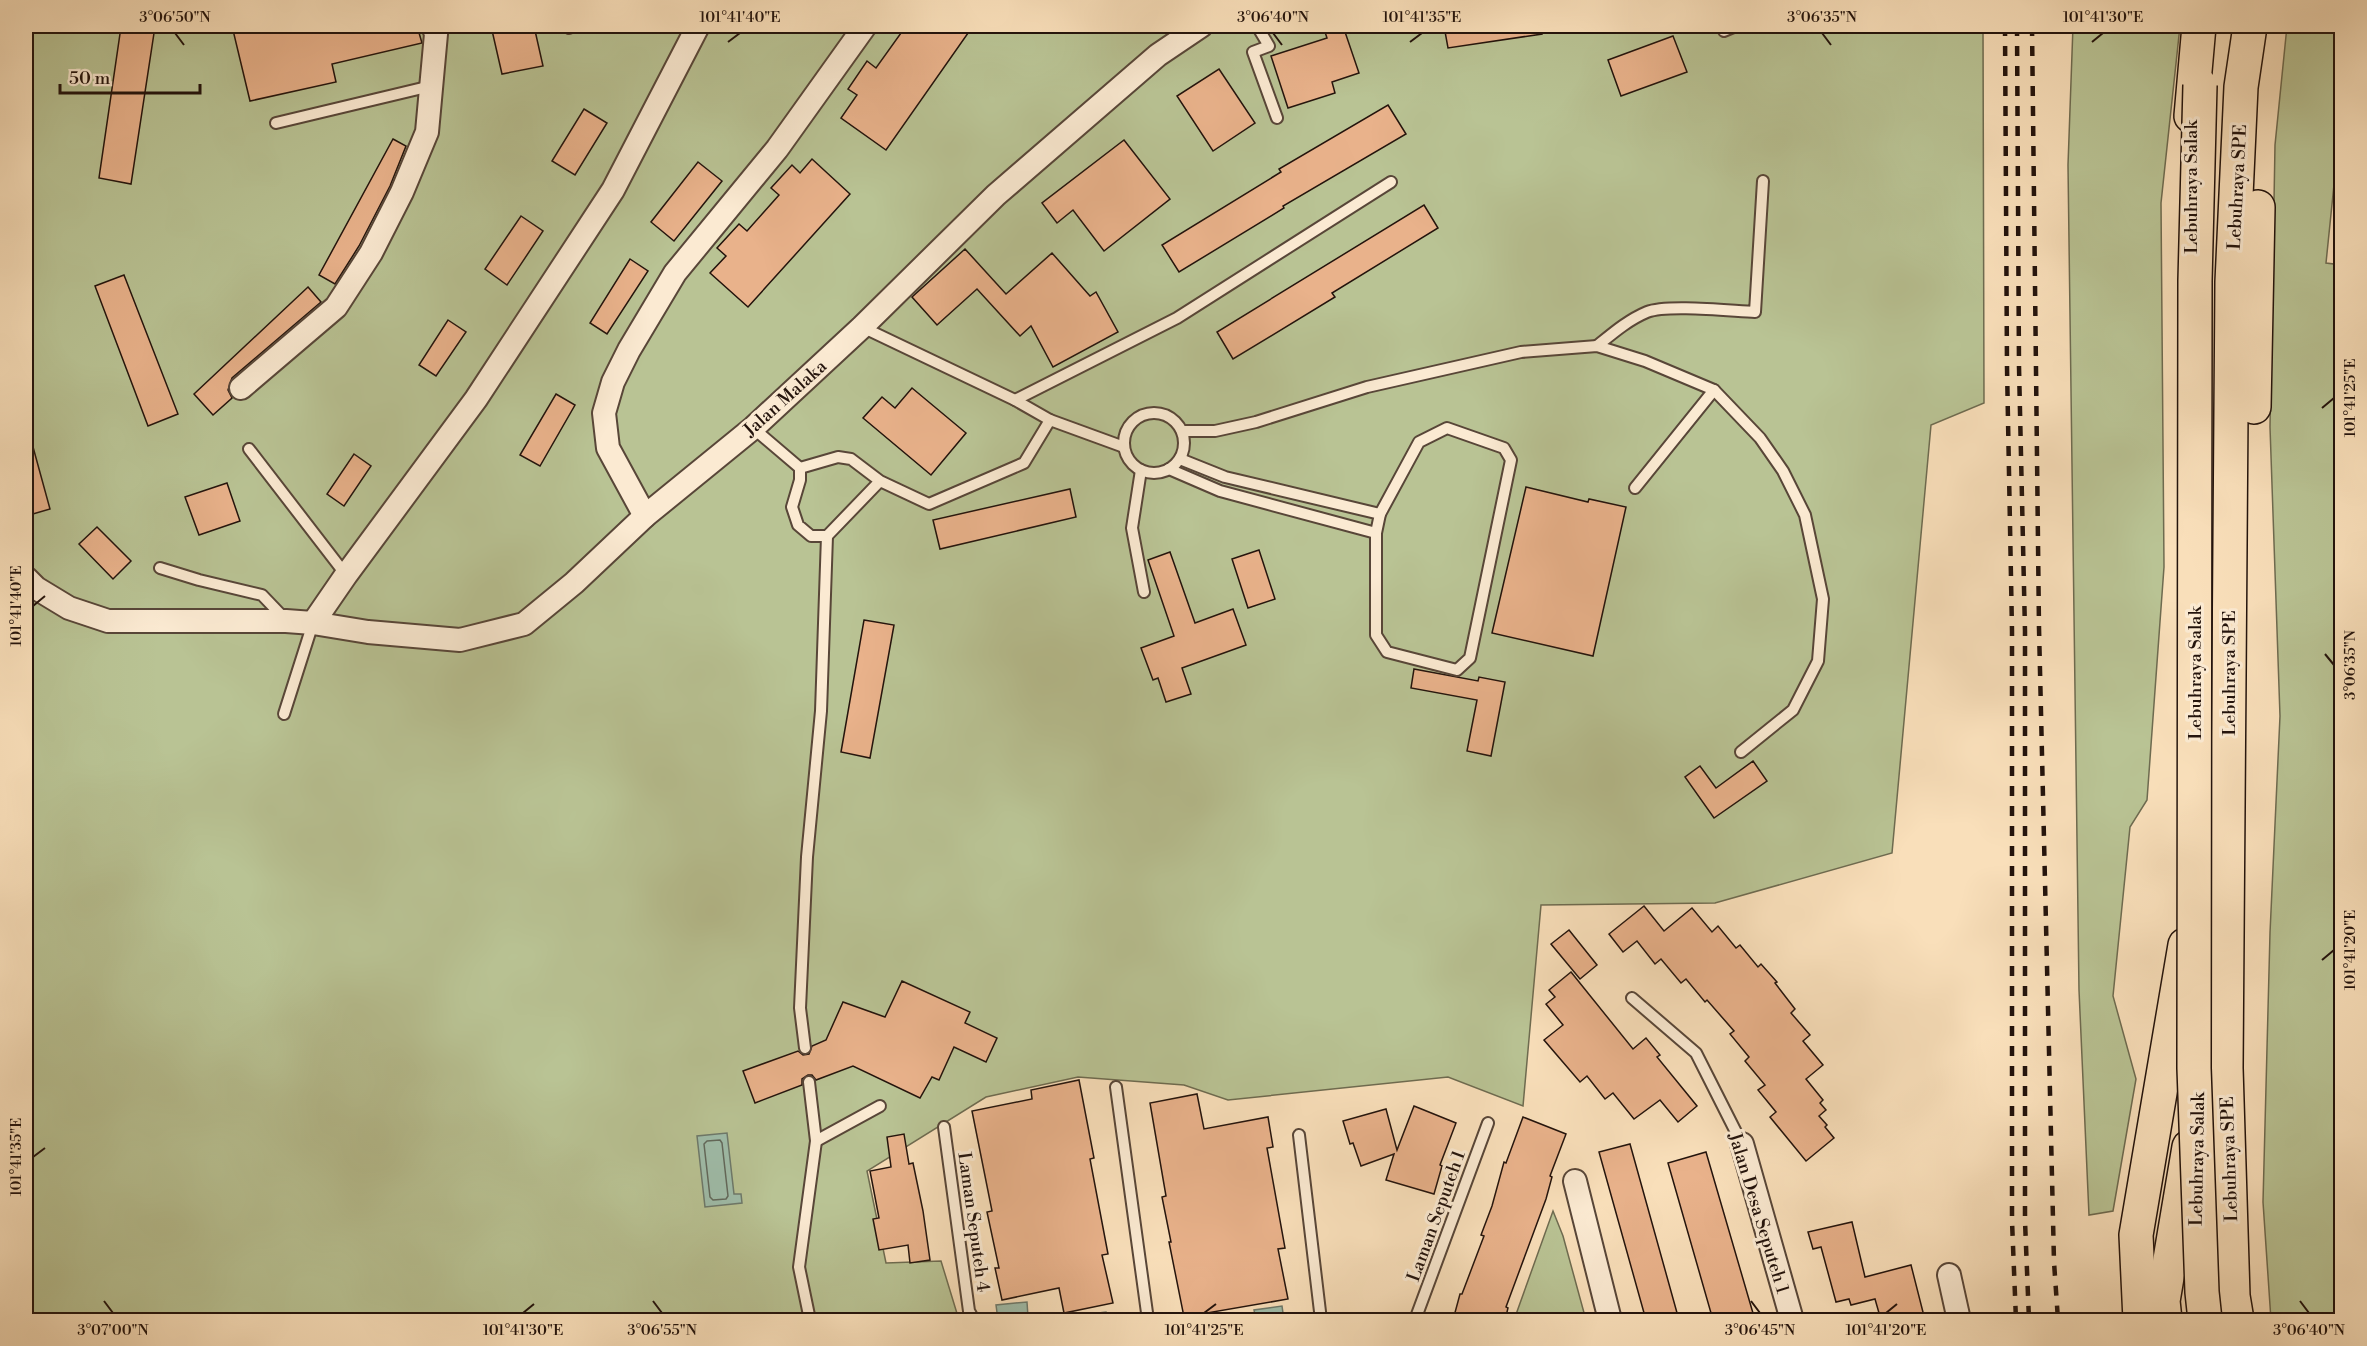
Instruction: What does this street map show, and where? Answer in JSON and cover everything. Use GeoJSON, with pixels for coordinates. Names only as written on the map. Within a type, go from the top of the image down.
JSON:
{"type":"FeatureCollection","features":[{"type":"Feature","properties":{"kind":"highway","name":"Lebuhraya Salak"},"geometry":{"type":"LineString","coordinates":[[2198,1320],[2191,110],[2199,26]]}},
{"type":"Feature","properties":{"kind":"highway","name":"Lebuhraya SPE"},"geometry":{"type":"LineString","coordinates":[[2205,1320],[2194,1068],[2195,281],[2200,86],[2210,26]]}},
{"type":"Feature","properties":{"kind":"highway","name":"Lebuhraya SPE"},"geometry":{"type":"LineString","coordinates":[[2237,1320],[2234,1296],[2226,1068],[2232,306],[2241,87],[2250,26]]}},
{"type":"Feature","properties":{"kind":"highway"},"geometry":{"type":"LineString","coordinates":[[2237,1320],[2259,124],[2266,26]]}},
{"type":"Feature","properties":{"kind":"highway"},"geometry":{"type":"LineString","coordinates":[[2140,1320],[2136,1235],[2194,892]]}},
{"type":"Feature","properties":{"kind":"highway"},"geometry":{"type":"LineString","coordinates":[[2164,1320],[2163,1301],[2198,1095]]}},
{"type":"Feature","properties":{"kind":"street"},"geometry":{"type":"LineString","coordinates":[[241,388],[336,307],[371,253],[402,192],[427,132],[436,34],[433,26]]}},
{"type":"Feature","properties":{"kind":"street"},"geometry":{"type":"LineString","coordinates":[[313,623],[476,399],[613,190],[698,26]]}},
{"type":"Feature","properties":{"kind":"street"},"geometry":{"type":"LineString","coordinates":[[645,516],[609,448],[603,413],[613,382],[629,350],[675,273],[777,149],[865,26]]}},
{"type":"Feature","properties":{"kind":"street","name":"Jalan Malaka"},"geometry":{"type":"LineString","coordinates":[[26,578],[36,588],[69,608],[108,621],[286,621],[368,632],[460,640],[524,624],[574,583],[645,516],[753,428],[862,327],[996,195],[1158,55],[1201,26]]}},
{"type":"Feature","properties":{"kind":"street","name":"Jalan Desa Seputeh 1"},"geometry":{"type":"LineString","coordinates":[[1742,1144],[1792,1320]]}},
{"type":"Feature","properties":{"kind":"street"},"geometry":{"type":"LineString","coordinates":[[1575,1181],[1610,1320]]}},
{"type":"Feature","properties":{"kind":"street"},"geometry":{"type":"LineString","coordinates":[[1949,1275],[1959,1320]]}},
{"type":"Feature","properties":{"kind":"lane"},"geometry":{"type":"LineString","coordinates":[[1257,26],[1269,46],[1253,51],[1277,118]]}},
{"type":"Feature","properties":{"kind":"lane"},"geometry":{"type":"LineString","coordinates":[[1724,32],[1736,26]]}},
{"type":"Feature","properties":{"kind":"lane"},"geometry":{"type":"LineString","coordinates":[[276,123],[431,86]]}},
{"type":"Feature","properties":{"kind":"lane"},"geometry":{"type":"LineString","coordinates":[[1598,346],[1628,321],[1650,311],[1691,309],[1755,312],[1763,181]]}},
{"type":"Feature","properties":{"kind":"lane"},"geometry":{"type":"LineString","coordinates":[[1015,400],[1178,318],[1391,182]]}},
{"type":"Feature","properties":{"kind":"lane"},"geometry":{"type":"LineString","coordinates":[[862,327],[1015,400],[1050,420],[1124,447]]}},
{"type":"Feature","properties":{"kind":"lane"},"geometry":{"type":"LineString","coordinates":[[1182,431],[1215,431],[1256,422],[1367,387],[1521,352],[1598,346],[1714,390],[1760,438],[1806,515],[1823,599],[1818,661],[1793,710],[1741,752]]}},
{"type":"Feature","properties":{"kind":"lane"},"geometry":{"type":"LineString","coordinates":[[1635,488],[1714,390]]}},
{"type":"Feature","properties":{"kind":"lane"},"geometry":{"type":"LineString","coordinates":[[1146,413],[1160,413],[1174,419],[1182,431],[1184,446],[1180,459],[1169,470],[1155,473],[1141,470],[1129,461],[1124,447],[1125,432],[1133,420],[1146,413]]}},
{"type":"Feature","properties":{"kind":"lane"},"geometry":{"type":"LineString","coordinates":[[800,468],[838,457],[851,459],[880,481],[929,504],[1024,463],[1050,420]]}},
{"type":"Feature","properties":{"kind":"lane"},"geometry":{"type":"LineString","coordinates":[[753,428],[800,468],[800,480],[792,507],[798,525],[811,536],[827,536]]}},
{"type":"Feature","properties":{"kind":"lane"},"geometry":{"type":"LineString","coordinates":[[1447,428],[1504,448],[1511,460],[1470,658],[1457,670],[1387,652],[1376,635],[1376,532],[1380,514],[1419,442],[1447,428]]}},
{"type":"Feature","properties":{"kind":"lane"},"geometry":{"type":"LineString","coordinates":[[249,449],[346,575]]}},
{"type":"Feature","properties":{"kind":"lane"},"geometry":{"type":"LineString","coordinates":[[1180,459],[1225,477],[1380,514]]}},
{"type":"Feature","properties":{"kind":"lane"},"geometry":{"type":"LineString","coordinates":[[1141,470],[1132,528],[1144,592]]}},
{"type":"Feature","properties":{"kind":"lane"},"geometry":{"type":"LineString","coordinates":[[1169,470],[1221,491],[1376,532]]}},
{"type":"Feature","properties":{"kind":"lane"},"geometry":{"type":"LineString","coordinates":[[805,1048],[800,1008],[801,984],[807,857],[821,711],[827,536],[880,481]]}},
{"type":"Feature","properties":{"kind":"lane"},"geometry":{"type":"LineString","coordinates":[[160,568],[262,595],[286,621]]}},
{"type":"Feature","properties":{"kind":"lane"},"geometry":{"type":"LineString","coordinates":[[284,714],[313,623]]}},
{"type":"Feature","properties":{"kind":"lane","name":"Jalan Desa Seputeh 1"},"geometry":{"type":"LineString","coordinates":[[1632,998],[1696,1053],[1742,1144]]}},
{"type":"Feature","properties":{"kind":"lane"},"geometry":{"type":"LineString","coordinates":[[809,1082],[816,1141],[799,1267],[810,1320]]}},
{"type":"Feature","properties":{"kind":"lane"},"geometry":{"type":"LineString","coordinates":[[1116,1087],[1148,1320]]}},
{"type":"Feature","properties":{"kind":"lane"},"geometry":{"type":"LineString","coordinates":[[816,1141],[880,1106]]}},
{"type":"Feature","properties":{"kind":"lane","name":"Laman Seputeh 1"},"geometry":{"type":"LineString","coordinates":[[1415,1320],[1488,1123]]}},
{"type":"Feature","properties":{"kind":"lane","name":"Laman Seputeh 4"},"geometry":{"type":"LineString","coordinates":[[944,1128],[969,1311],[974,1320]]}},
{"type":"Feature","properties":{"kind":"lane"},"geometry":{"type":"LineString","coordinates":[[1299,1136],[1321,1320]]}},
{"type":"Feature","properties":{"kind":"shaded area"},"geometry":{"type":"Polygon","coordinates":[[[26,26],[1983,26],[1984,403],[1931,425],[1892,853],[1715,903],[1541,905],[1523,1106],[1448,1077],[1228,1100],[1184,1085],[1078,1077],[986,1097],[867,1171],[886,1263],[941,1261],[959,1320],[26,1320],[26,26]]]}},
{"type":"Feature","properties":{"kind":"shaded area"},"geometry":{"type":"Polygon","coordinates":[[[2073,26],[2180,26],[2161,203],[2164,567],[2147,800],[2130,827],[2113,996],[2136,1079],[2113,1211],[2089,1215],[2079,990],[2068,165],[2073,26]]]}},
{"type":"Feature","properties":{"kind":"shaded area"},"geometry":{"type":"Polygon","coordinates":[[[2287,26],[2340,26],[2336,165],[2326,263],[2342,265],[2341,1320],[2271,1320],[2263,1202],[2270,933],[2280,716],[2270,427],[2275,145],[2287,26]]]}},
{"type":"Feature","properties":{"kind":"shaded area"},"geometry":{"type":"Polygon","coordinates":[[[1553,1211],[1563,1236],[1586,1320],[1514,1320],[1553,1211]]]}},
{"type":"Feature","properties":{"kind":"water"},"geometry":{"type":"Polygon","coordinates":[[[727,1133],[734,1194],[741,1194],[742,1203],[705,1207],[697,1136],[727,1133]]]}},
{"type":"Feature","properties":{"kind":"water"},"geometry":{"type":"Polygon","coordinates":[[[1027,1302],[1028,1317],[998,1320],[996,1305],[1027,1302]]]}},
{"type":"Feature","properties":{"kind":"water"},"geometry":{"type":"Polygon","coordinates":[[[1282,1306],[1284,1320],[1256,1320],[1254,1310],[1282,1306]]]}},
{"type":"Feature","properties":{"kind":"water"},"geometry":{"type":"Polygon","coordinates":[[[1106,1312],[1107,1320],[1073,1320],[1073,1316],[1106,1312]]]}},
{"type":"Feature","properties":{"kind":"building"},"geometry":{"type":"Polygon","coordinates":[[[232,26],[258,26],[258,31],[281,26],[417,26],[422,43],[332,64],[336,82],[250,101],[232,26]]]}},
{"type":"Feature","properties":{"kind":"building"},"geometry":{"type":"Polygon","coordinates":[[[491,26],[534,26],[543,66],[502,74],[491,26]]]}},
{"type":"Feature","properties":{"kind":"building"},"geometry":{"type":"Polygon","coordinates":[[[906,26],[973,26],[886,150],[841,118],[857,95],[848,89],[867,61],[876,68],[906,26]]]}},
{"type":"Feature","properties":{"kind":"building"},"geometry":{"type":"Polygon","coordinates":[[[1323,26],[1343,26],[1359,73],[1332,82],[1335,93],[1288,108],[1271,56],[1327,38],[1323,26]]]}},
{"type":"Feature","properties":{"kind":"building"},"geometry":{"type":"Polygon","coordinates":[[[1444,26],[1541,26],[1542,34],[1448,48],[1444,26]]]}},
{"type":"Feature","properties":{"kind":"building"},"geometry":{"type":"Polygon","coordinates":[[[121,27],[154,33],[131,184],[99,178],[121,27]]]}},
{"type":"Feature","properties":{"kind":"building"},"geometry":{"type":"Polygon","coordinates":[[[1673,36],[1687,72],[1621,96],[1608,60],[1673,36]]]}},
{"type":"Feature","properties":{"kind":"building"},"geometry":{"type":"Polygon","coordinates":[[[1219,69],[1255,123],[1213,151],[1177,96],[1219,69]]]}},
{"type":"Feature","properties":{"kind":"building"},"geometry":{"type":"Polygon","coordinates":[[[1388,105],[1406,134],[1283,206],[1284,208],[1179,272],[1162,245],[1281,172],[1279,169],[1388,105]]]}},
{"type":"Feature","properties":{"kind":"building"},"geometry":{"type":"Polygon","coordinates":[[[584,109],[607,123],[575,175],[552,161],[584,109]]]}},
{"type":"Feature","properties":{"kind":"building"},"geometry":{"type":"Polygon","coordinates":[[[393,139],[406,146],[390,186],[359,246],[335,284],[319,275],[393,139]]]}},
{"type":"Feature","properties":{"kind":"building"},"geometry":{"type":"Polygon","coordinates":[[[1124,140],[1170,199],[1104,251],[1073,210],[1057,223],[1042,203],[1124,140]]]}},
{"type":"Feature","properties":{"kind":"building"},"geometry":{"type":"Polygon","coordinates":[[[812,159],[850,194],[748,307],[710,273],[726,256],[717,248],[739,224],[747,231],[779,195],[771,188],[792,165],[800,173],[812,159]]]}},
{"type":"Feature","properties":{"kind":"building"},"geometry":{"type":"Polygon","coordinates":[[[698,162],[722,181],[674,241],[651,222],[698,162]]]}},
{"type":"Feature","properties":{"kind":"building"},"geometry":{"type":"Polygon","coordinates":[[[1424,205],[1438,228],[1332,293],[1335,297],[1233,359],[1217,332],[1424,205]]]}},
{"type":"Feature","properties":{"kind":"building"},"geometry":{"type":"Polygon","coordinates":[[[521,216],[543,231],[507,285],[485,269],[521,216]]]}},
{"type":"Feature","properties":{"kind":"building"},"geometry":{"type":"Polygon","coordinates":[[[965,249],[1006,294],[1052,253],[1090,296],[1096,292],[1118,332],[1053,367],[1031,326],[1020,336],[977,289],[937,325],[912,297],[965,249]]]}},
{"type":"Feature","properties":{"kind":"building"},"geometry":{"type":"Polygon","coordinates":[[[630,259],[648,271],[607,334],[590,323],[630,259]]]}},
{"type":"Feature","properties":{"kind":"building"},"geometry":{"type":"Polygon","coordinates":[[[124,275],[178,414],[148,426],[95,286],[124,275]]]}},
{"type":"Feature","properties":{"kind":"building"},"geometry":{"type":"Polygon","coordinates":[[[308,287],[321,302],[232,378],[228,390],[232,398],[213,415],[194,394],[308,287]]]}},
{"type":"Feature","properties":{"kind":"building"},"geometry":{"type":"Polygon","coordinates":[[[448,320],[466,332],[436,376],[419,365],[448,320]]]}},
{"type":"Feature","properties":{"kind":"building"},"geometry":{"type":"Polygon","coordinates":[[[912,388],[966,433],[931,475],[863,418],[882,397],[895,408],[912,388]]]}},
{"type":"Feature","properties":{"kind":"building"},"geometry":{"type":"Polygon","coordinates":[[[556,394],[575,405],[540,466],[520,455],[556,394]]]}},
{"type":"Feature","properties":{"kind":"building"},"geometry":{"type":"Polygon","coordinates":[[[30,436],[50,509],[26,516],[26,437],[30,436]]]}},
{"type":"Feature","properties":{"kind":"building"},"geometry":{"type":"Polygon","coordinates":[[[354,454],[371,466],[344,506],[327,494],[354,454]]]}},
{"type":"Feature","properties":{"kind":"building"},"geometry":{"type":"Polygon","coordinates":[[[227,483],[240,521],[199,535],[185,497],[227,483]]]}},
{"type":"Feature","properties":{"kind":"building"},"geometry":{"type":"Polygon","coordinates":[[[1526,487],[1588,502],[1589,499],[1626,507],[1593,656],[1492,633],[1526,487]]]}},
{"type":"Feature","properties":{"kind":"building"},"geometry":{"type":"Polygon","coordinates":[[[1070,489],[1076,517],[940,549],[933,520],[1070,489]]]}},
{"type":"Feature","properties":{"kind":"building"},"geometry":{"type":"Polygon","coordinates":[[[97,527],[131,561],[113,579],[79,544],[97,527]]]}},
{"type":"Feature","properties":{"kind":"building"},"geometry":{"type":"Polygon","coordinates":[[[1259,550],[1275,599],[1248,608],[1232,559],[1259,550]]]}},
{"type":"Feature","properties":{"kind":"building"},"geometry":{"type":"Polygon","coordinates":[[[1170,552],[1195,623],[1233,609],[1246,645],[1182,668],[1191,694],[1166,702],[1158,678],[1153,680],[1141,648],[1174,636],[1148,560],[1170,552]]]}},
{"type":"Feature","properties":{"kind":"building"},"geometry":{"type":"Polygon","coordinates":[[[864,620],[894,625],[870,758],[841,752],[864,620]]]}},
{"type":"Feature","properties":{"kind":"building"},"geometry":{"type":"Polygon","coordinates":[[[1414,669],[1478,681],[1479,677],[1505,682],[1491,756],[1467,751],[1477,700],[1411,688],[1414,669]]]}},
{"type":"Feature","properties":{"kind":"building"},"geometry":{"type":"Polygon","coordinates":[[[1753,761],[1767,781],[1714,818],[1685,777],[1700,766],[1716,788],[1753,761]]]}},
{"type":"Feature","properties":{"kind":"building"},"geometry":{"type":"Polygon","coordinates":[[[1644,906],[1664,931],[1692,908],[1712,932],[1718,926],[1736,948],[1740,945],[1758,967],[1761,964],[1777,982],[1775,983],[1795,1009],[1791,1013],[1810,1035],[1803,1041],[1823,1065],[1806,1079],[1823,1100],[1820,1103],[1826,1110],[1819,1116],[1834,1138],[1806,1161],[1770,1117],[1776,1112],[1758,1090],[1765,1085],[1745,1061],[1749,1057],[1730,1034],[1734,1031],[1686,979],[1681,983],[1661,959],[1655,964],[1637,941],[1623,952],[1609,934],[1644,906]]]}},
{"type":"Feature","properties":{"kind":"building"},"geometry":{"type":"Polygon","coordinates":[[[1569,930],[1597,965],[1580,979],[1551,944],[1569,930]]]}},
{"type":"Feature","properties":{"kind":"building"},"geometry":{"type":"Polygon","coordinates":[[[1571,972],[1633,1049],[1646,1038],[1660,1055],[1657,1057],[1697,1106],[1678,1122],[1660,1100],[1634,1119],[1613,1093],[1605,1099],[1587,1076],[1580,1082],[1544,1040],[1563,1025],[1546,1004],[1555,997],[1549,990],[1571,972]]]}},
{"type":"Feature","properties":{"kind":"building"},"geometry":{"type":"Polygon","coordinates":[[[902,981],[970,1012],[965,1023],[997,1038],[986,1062],[954,1047],[939,1080],[932,1077],[920,1098],[853,1066],[816,1080],[812,1075],[808,1075],[802,1079],[802,1085],[755,1103],[743,1071],[798,1051],[803,1055],[809,1054],[812,1046],[826,1040],[843,1002],[885,1017],[902,981]]]}},
{"type":"Feature","properties":{"kind":"building"},"geometry":{"type":"Polygon","coordinates":[[[1079,1080],[1094,1158],[1090,1159],[1108,1254],[1102,1255],[1113,1303],[1064,1313],[1059,1288],[1002,1300],[995,1268],[999,1268],[987,1212],[992,1211],[972,1111],[1032,1099],[1031,1090],[1079,1080]]]}},
{"type":"Feature","properties":{"kind":"building"},"geometry":{"type":"Polygon","coordinates":[[[1197,1094],[1204,1129],[1268,1117],[1273,1147],[1267,1148],[1285,1248],[1278,1249],[1288,1299],[1184,1317],[1169,1242],[1171,1242],[1162,1197],[1166,1196],[1150,1103],[1197,1094]]]}},
{"type":"Feature","properties":{"kind":"building"},"geometry":{"type":"Polygon","coordinates":[[[1414,1106],[1456,1123],[1440,1165],[1442,1166],[1434,1194],[1386,1180],[1394,1154],[1361,1166],[1353,1143],[1350,1144],[1343,1121],[1386,1109],[1397,1150],[1414,1106]]]}},
{"type":"Feature","properties":{"kind":"building"},"geometry":{"type":"Polygon","coordinates":[[[1523,1117],[1566,1134],[1550,1176],[1552,1177],[1546,1199],[1506,1307],[1508,1308],[1505,1320],[1453,1320],[1460,1294],[1462,1294],[1484,1236],[1481,1235],[1504,1162],[1506,1163],[1523,1117]]]}},
{"type":"Feature","properties":{"kind":"building"},"geometry":{"type":"Polygon","coordinates":[[[904,1134],[909,1164],[913,1163],[923,1211],[930,1260],[910,1263],[908,1245],[879,1250],[873,1219],[879,1218],[870,1171],[891,1167],[887,1137],[904,1134]]]}},
{"type":"Feature","properties":{"kind":"building"},"geometry":{"type":"Polygon","coordinates":[[[1630,1144],[1679,1320],[1646,1320],[1599,1152],[1630,1144]]]}},
{"type":"Feature","properties":{"kind":"building"},"geometry":{"type":"Polygon","coordinates":[[[1706,1152],[1755,1320],[1713,1320],[1668,1163],[1706,1152]]]}},
{"type":"Feature","properties":{"kind":"building"},"geometry":{"type":"Polygon","coordinates":[[[1852,1222],[1865,1277],[1911,1265],[1925,1320],[1881,1320],[1875,1299],[1851,1305],[1849,1299],[1836,1302],[1821,1247],[1813,1249],[1808,1232],[1852,1222]]]}},
{"type":"Feature","properties":{"kind":"railway"},"geometry":{"type":"LineString","coordinates":[[2005,26],[2007,367],[2012,631],[2012,1221],[2016,1320]]}},
{"type":"Feature","properties":{"kind":"railway"},"geometry":{"type":"LineString","coordinates":[[2017,26],[2019,367],[2025,631],[2025,1221],[2029,1320]]}},
{"type":"Feature","properties":{"kind":"railway"},"geometry":{"type":"LineString","coordinates":[[2032,26],[2039,628],[2054,1262],[2058,1320]]}}]}
